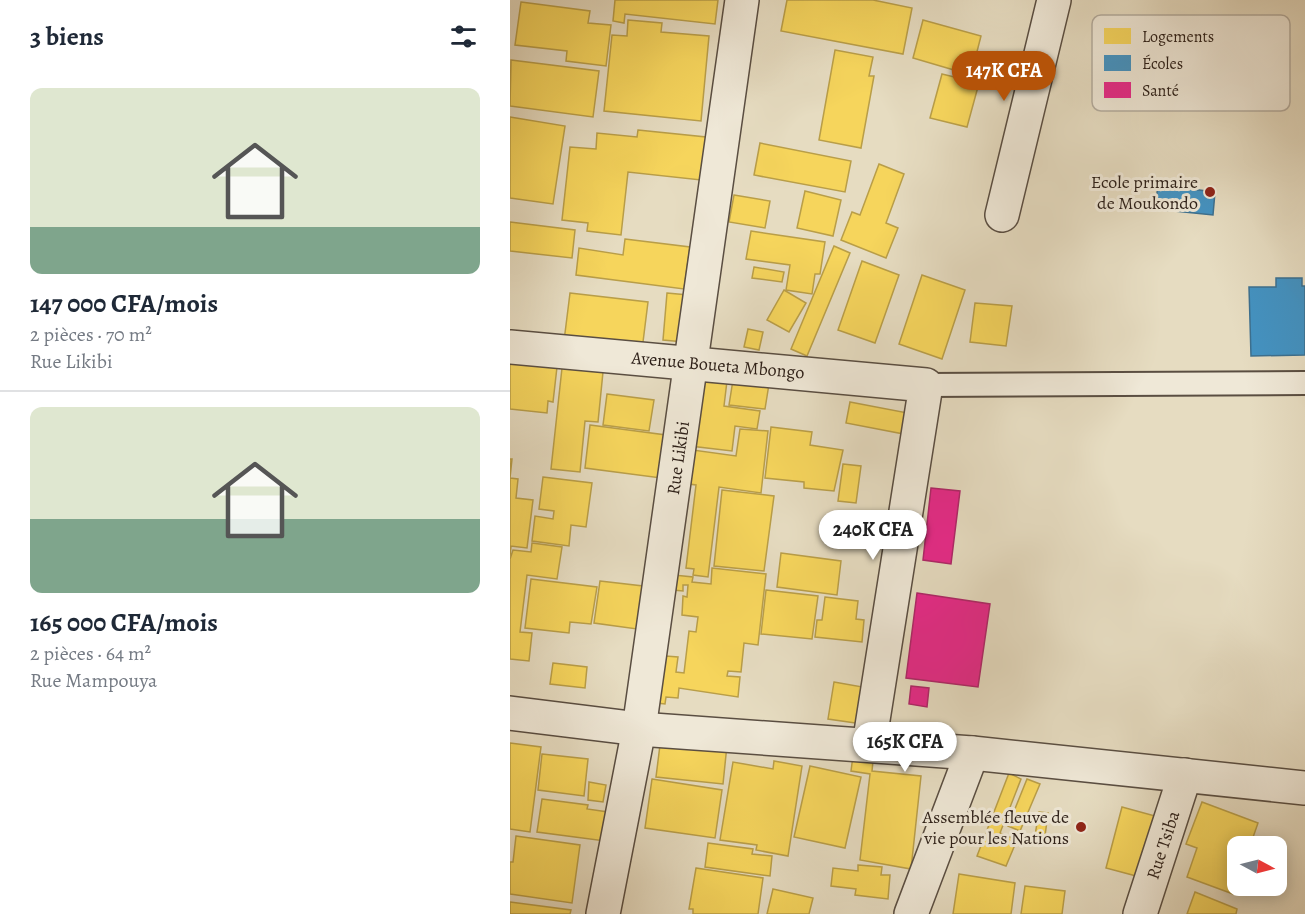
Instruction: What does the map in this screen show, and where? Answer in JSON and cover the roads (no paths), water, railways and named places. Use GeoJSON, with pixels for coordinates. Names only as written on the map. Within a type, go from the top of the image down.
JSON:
{"type":"FeatureCollection","features":[{"type":"Feature","properties":{"kind":"street","name":"Rue Likibi"},"geometry":{"type":"LineString","coordinates":[[603,914],[639,729],[742,0]]}},
{"type":"Feature","properties":{"kind":"street"},"geometry":{"type":"LineString","coordinates":[[1002,215],[1054,0]]}},
{"type":"Feature","properties":{"kind":"street","name":"Avenue Boueta Mbongo"},"geometry":{"type":"LineString","coordinates":[[510,347],[926,385]]}},
{"type":"Feature","properties":{"kind":"street"},"geometry":{"type":"LineString","coordinates":[[869,745],[926,385]]}},
{"type":"Feature","properties":{"kind":"street"},"geometry":{"type":"LineString","coordinates":[[510,713],[639,729],[972,753],[1305,788]]}},
{"type":"Feature","properties":{"kind":"street"},"geometry":{"type":"LineString","coordinates":[[911,914],[972,753]]}},
{"type":"Feature","properties":{"kind":"street","name":"Rue Tsiba"},"geometry":{"type":"LineString","coordinates":[[1140,914],[1185,775]]}},
{"type":"Feature","properties":{"kind":"lane"},"geometry":{"type":"LineString","coordinates":[[926,385],[1305,383]]}},
{"type":"Feature","properties":{"kind":"place","name":"Ecole primaire de Moukondo"},"geometry":{"type":"Point","coordinates":[1210,192]}},
{"type":"Feature","properties":{"kind":"place","name":"Assemblée fleuve de vie pour les Nations"},"geometry":{"type":"Point","coordinates":[1081,827]}}]}
